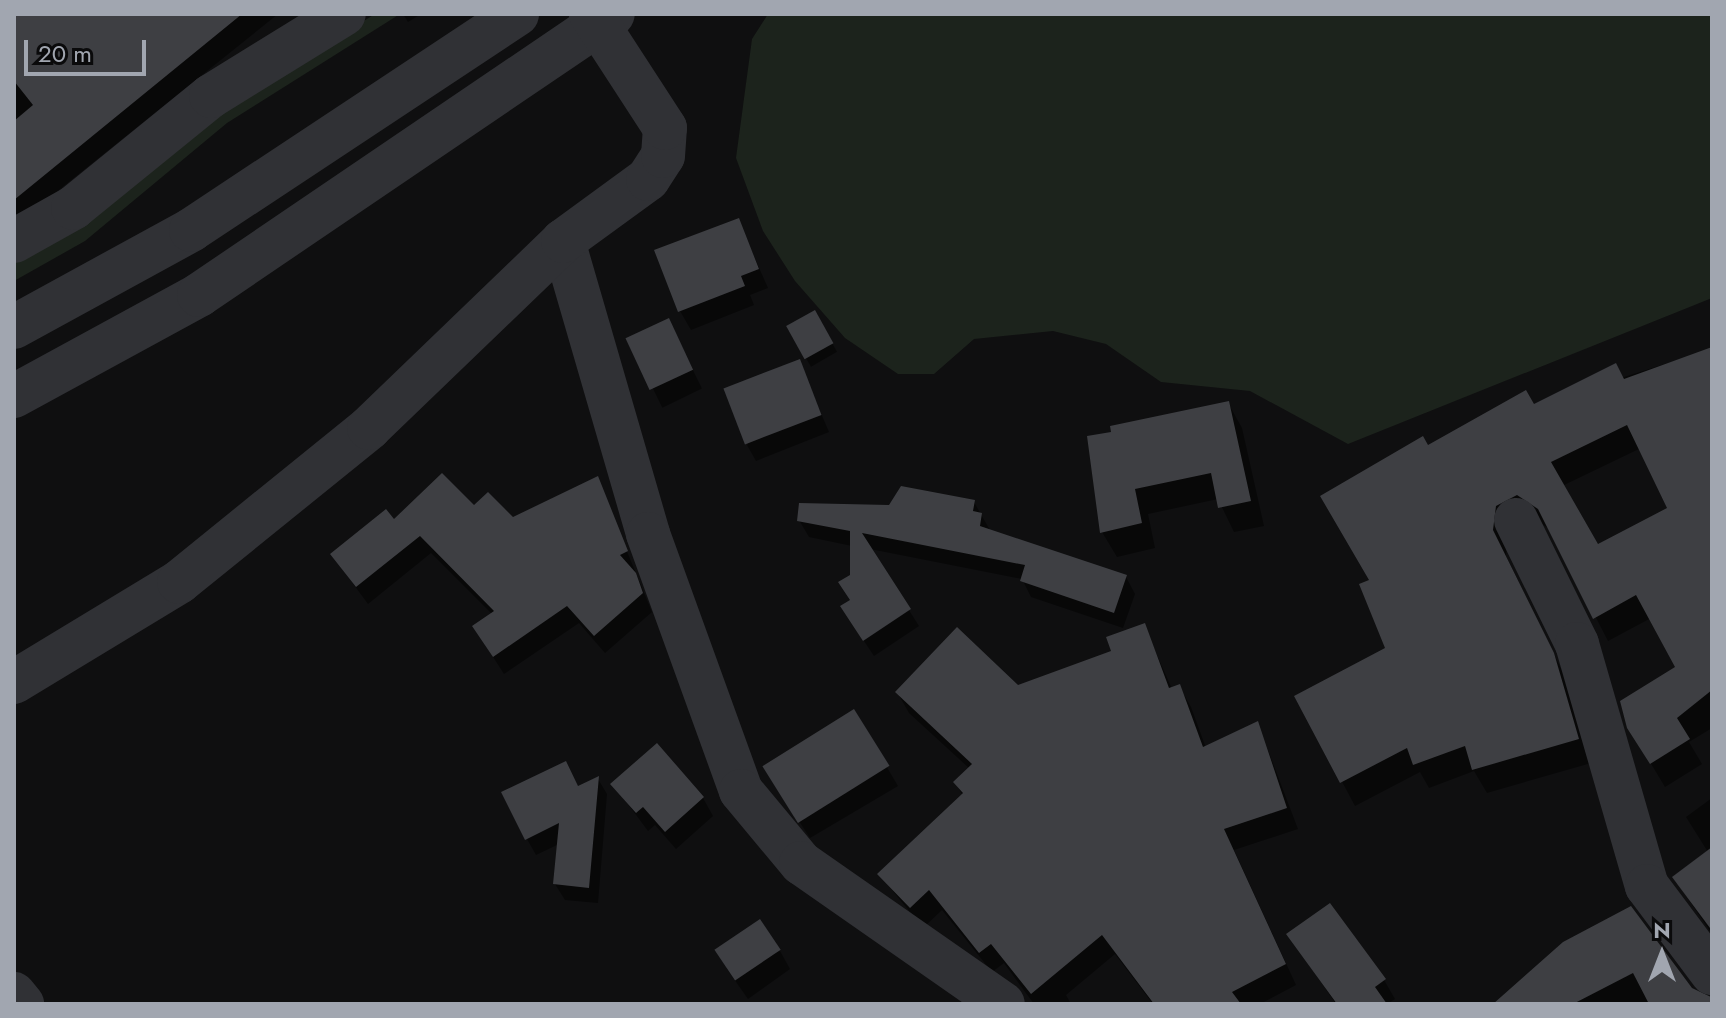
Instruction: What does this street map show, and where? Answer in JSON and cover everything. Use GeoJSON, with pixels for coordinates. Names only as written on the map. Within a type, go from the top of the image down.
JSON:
{"type":"FeatureCollection","features":[{"type":"Feature","properties":{"kind":"street"},"geometry":{"type":"LineString","coordinates":[[14,241],[73,208],[211,96],[344,14]]}},
{"type":"Feature","properties":{"kind":"street"},"geometry":{"type":"LineString","coordinates":[[14,327],[191,230],[517,14]]}},
{"type":"Feature","properties":{"kind":"street"},"geometry":{"type":"LineString","coordinates":[[14,396],[199,295],[601,18],[665,128],[663,156],[648,179],[563,241],[369,428],[179,582],[14,682]]}},
{"type":"Feature","properties":{"kind":"street"},"geometry":{"type":"LineString","coordinates":[[563,241],[648,534],[741,791],[801,863],[1003,1004]]}},
{"type":"Feature","properties":{"kind":"street"},"geometry":{"type":"LineString","coordinates":[[1516,520],[1577,644],[1647,886],[1712,973]]}},
{"type":"Feature","properties":{"kind":"street"},"geometry":{"type":"LineString","coordinates":[[14,994],[22,1004]]}},
{"type":"Feature","properties":{"kind":"shaded area"},"geometry":{"type":"Polygon","coordinates":[[[375,14],[400,14],[227,123],[85,241],[14,281],[14,262],[221,109],[375,14]]]}},
{"type":"Feature","properties":{"kind":"shaded area"},"geometry":{"type":"Polygon","coordinates":[[[768,14],[1712,14],[1712,298],[1348,444],[1250,391],[1161,382],[1106,344],[1053,331],[974,339],[934,374],[898,374],[845,338],[795,281],[763,231],[736,158],[752,39],[768,14]]]}},
{"type":"Feature","properties":{"kind":"building"},"geometry":{"type":"Polygon","coordinates":[[[14,14],[242,14],[14,200],[14,121],[33,105],[14,81],[14,14]]]}},
{"type":"Feature","properties":{"kind":"building"},"geometry":{"type":"Polygon","coordinates":[[[739,218],[759,269],[741,276],[745,286],[678,312],[654,250],[739,218]]]}},
{"type":"Feature","properties":{"kind":"building"},"geometry":{"type":"Polygon","coordinates":[[[815,310],[833,343],[805,359],[786,326],[815,310]]]}},
{"type":"Feature","properties":{"kind":"building"},"geometry":{"type":"Polygon","coordinates":[[[669,318],[693,370],[650,390],[625,338],[669,318]]]}},
{"type":"Feature","properties":{"kind":"building"},"geometry":{"type":"Polygon","coordinates":[[[1712,347],[1712,690],[1677,718],[1690,739],[1650,764],[1627,728],[1620,701],[1675,667],[1636,595],[1593,619],[1538,509],[1517,495],[1496,506],[1493,530],[1554,653],[1579,739],[1472,770],[1465,746],[1413,765],[1407,748],[1340,783],[1294,696],[1385,648],[1359,584],[1369,580],[1320,496],[1423,436],[1428,445],[1526,390],[1534,404],[1616,363],[1624,379],[1712,347]],[[1627,425],[1551,462],[1598,544],[1667,508],[1627,425]]]}},
{"type":"Feature","properties":{"kind":"building"},"geometry":{"type":"Polygon","coordinates":[[[800,359],[822,415],[745,444],[723,388],[800,359]]]}},
{"type":"Feature","properties":{"kind":"building"},"geometry":{"type":"Polygon","coordinates":[[[1229,401],[1251,501],[1218,508],[1211,473],[1135,489],[1142,523],[1100,533],[1087,436],[1111,432],[1110,426],[1229,401]]]}},
{"type":"Feature","properties":{"kind":"building"},"geometry":{"type":"Polygon","coordinates":[[[442,473],[474,505],[488,492],[513,517],[598,476],[628,551],[620,555],[636,573],[643,593],[594,636],[567,606],[493,657],[472,626],[494,611],[420,536],[356,587],[330,554],[386,509],[394,519],[442,473]]]}},
{"type":"Feature","properties":{"kind":"building"},"geometry":{"type":"Polygon","coordinates":[[[901,486],[975,500],[973,511],[982,513],[980,526],[1127,575],[1114,613],[1020,581],[1025,565],[862,533],[911,609],[863,641],[840,606],[850,600],[838,582],[850,575],[850,531],[797,521],[799,503],[889,505],[901,486]]]}},
{"type":"Feature","properties":{"kind":"building"},"geometry":{"type":"Polygon","coordinates":[[[1145,623],[1169,688],[1180,684],[1203,747],[1258,721],[1287,808],[1224,829],[1286,964],[1232,992],[1241,1004],[1154,1004],[1102,935],[1031,994],[991,944],[979,953],[929,890],[910,908],[877,874],[963,793],[953,782],[972,764],[895,692],[957,627],[1018,685],[1111,651],[1106,637],[1145,623]]]}},
{"type":"Feature","properties":{"kind":"building"},"geometry":{"type":"Polygon","coordinates":[[[854,709],[890,766],[798,823],[762,766],[854,709]]]}},
{"type":"Feature","properties":{"kind":"building"},"geometry":{"type":"Polygon","coordinates":[[[657,743],[704,797],[665,832],[643,807],[636,813],[610,784],[657,743]]]}},
{"type":"Feature","properties":{"kind":"building"},"geometry":{"type":"Polygon","coordinates":[[[566,761],[578,786],[599,776],[589,888],[553,884],[559,823],[525,840],[501,792],[566,761]]]}},
{"type":"Feature","properties":{"kind":"building"},"geometry":{"type":"Polygon","coordinates":[[[1712,847],[1712,926],[1710,928],[1672,877],[1712,847]]]}},
{"type":"Feature","properties":{"kind":"building"},"geometry":{"type":"Polygon","coordinates":[[[1330,903],[1386,979],[1375,987],[1387,1004],[1337,1004],[1286,934],[1330,903]]]}},
{"type":"Feature","properties":{"kind":"building"},"geometry":{"type":"Polygon","coordinates":[[[1631,906],[1692,988],[1711,997],[1712,1004],[1649,1004],[1633,973],[1573,1004],[1493,1004],[1563,942],[1631,906]]]}},
{"type":"Feature","properties":{"kind":"building"},"geometry":{"type":"Polygon","coordinates":[[[760,919],[781,950],[735,980],[714,950],[760,919]]]}}]}
